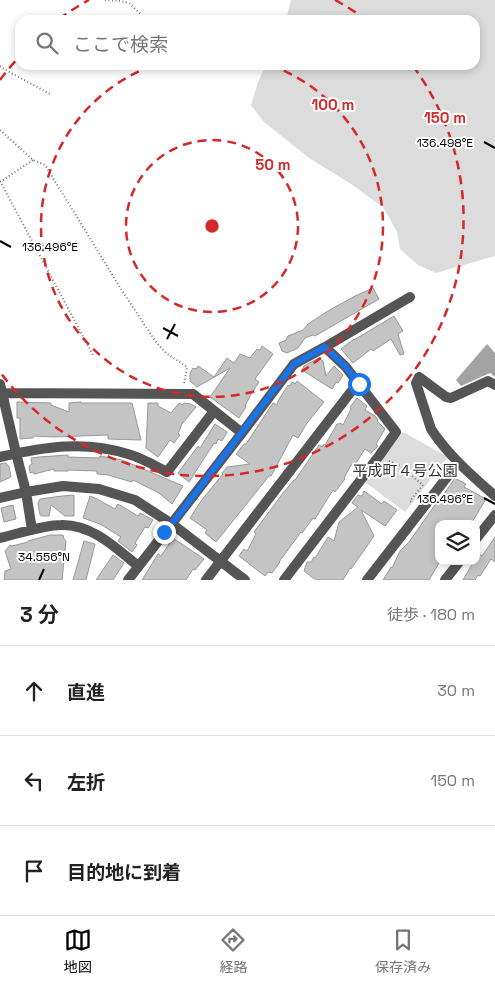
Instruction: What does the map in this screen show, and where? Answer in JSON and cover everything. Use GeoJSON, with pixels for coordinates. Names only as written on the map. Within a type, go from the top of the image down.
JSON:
{"type":"FeatureCollection","features":[{"type":"Feature","properties":{"kind":"street"},"geometry":{"type":"LineString","coordinates":[[128,580],[294,364],[410,297]]}},
{"type":"Feature","properties":{"kind":"street"},"geometry":{"type":"LineString","coordinates":[[284,580],[396,432],[345,366],[325,347]]}},
{"type":"Feature","properties":{"kind":"street"},"geometry":{"type":"LineString","coordinates":[[495,385],[488,381],[451,398],[446,397],[419,378],[416,383],[431,429],[435,435],[458,463],[495,496]]}},
{"type":"Feature","properties":{"kind":"street"},"geometry":{"type":"LineString","coordinates":[[206,580],[350,393],[359,384]]}},
{"type":"Feature","properties":{"kind":"street"},"geometry":{"type":"LineString","coordinates":[[32,530],[26,492],[1,388],[193,394],[242,432]]}},
{"type":"Feature","properties":{"kind":"street"},"geometry":{"type":"LineString","coordinates":[[0,456],[56,446],[101,447],[129,454],[167,472],[214,412]]}},
{"type":"Feature","properties":{"kind":"street"},"geometry":{"type":"LineString","coordinates":[[367,580],[458,463]]}},
{"type":"Feature","properties":{"kind":"street"},"geometry":{"type":"LineString","coordinates":[[0,498],[63,486],[99,489],[135,500],[172,524],[245,580]]}},
{"type":"Feature","properties":{"kind":"street"},"geometry":{"type":"LineString","coordinates":[[480,534],[495,515]]}},
{"type":"Feature","properties":{"kind":"street"},"geometry":{"type":"LineString","coordinates":[[0,538],[63,524],[84,529],[99,536],[138,566]]}},
{"type":"Feature","properties":{"kind":"street"},"geometry":{"type":"LineString","coordinates":[[445,580],[457,565]]}},
{"type":"Feature","properties":{"kind":"path"},"geometry":{"type":"LineString","coordinates":[[105,0],[129,3],[142,15]]}},
{"type":"Feature","properties":{"kind":"path"},"geometry":{"type":"LineString","coordinates":[[0,66],[50,94]]}},
{"type":"Feature","properties":{"kind":"path"},"geometry":{"type":"LineString","coordinates":[[1,131],[33,160],[45,166],[156,342],[166,353],[187,367],[183,394]]}},
{"type":"Feature","properties":{"kind":"path"},"geometry":{"type":"LineString","coordinates":[[33,160],[0,182],[94,357]]}},
{"type":"Feature","properties":{"kind":"path"},"geometry":{"type":"LineString","coordinates":[[379,456],[400,466],[423,485],[410,501],[415,504]]}},
{"type":"Feature","properties":{"kind":"green space"},"geometry":{"type":"Polygon","coordinates":[[[291,0],[495,0],[495,256],[436,273],[418,265],[400,249],[397,232],[383,207],[351,184],[309,158],[264,122],[251,105],[264,70],[480,70],[480,15],[287,15],[291,0]]]}},
{"type":"Feature","properties":{"kind":"green space","name":"平成町４号公園"},"geometry":{"type":"Polygon","coordinates":[[[403,432],[448,457],[405,512],[365,482],[403,432]]]}},
{"type":"Feature","properties":{"kind":"shaded area"},"geometry":{"type":"Polygon","coordinates":[[[487,344],[495,353],[495,377],[490,373],[461,386],[456,380],[487,344]]]}},
{"type":"Feature","properties":{"kind":"building"},"geometry":{"type":"Polygon","coordinates":[[[373,288],[379,299],[315,336],[305,338],[298,348],[287,353],[282,351],[279,343],[286,340],[288,336],[303,330],[308,324],[328,311],[373,288]]]}},
{"type":"Feature","properties":{"kind":"building"},"geometry":{"type":"Polygon","coordinates":[[[394,316],[403,331],[398,334],[404,354],[400,355],[391,339],[373,351],[371,349],[353,363],[341,349],[354,339],[394,316]]]}},
{"type":"Feature","properties":{"kind":"building"},"geometry":{"type":"Polygon","coordinates":[[[262,346],[273,354],[255,379],[259,382],[239,418],[210,397],[230,368],[197,387],[190,381],[190,373],[193,368],[196,369],[198,366],[214,377],[227,358],[234,363],[240,354],[250,358],[262,346]]]}},
{"type":"Feature","properties":{"kind":"building"},"geometry":{"type":"Polygon","coordinates":[[[319,358],[323,361],[326,376],[334,366],[343,375],[332,389],[302,370],[304,366],[319,358]]]}},
{"type":"Feature","properties":{"kind":"building"},"geometry":{"type":"Polygon","coordinates":[[[297,381],[324,402],[298,438],[293,435],[271,476],[269,476],[216,542],[205,533],[207,530],[190,518],[227,467],[250,464],[236,454],[246,444],[273,403],[277,405],[288,385],[290,386],[292,382],[295,384],[297,381]]]}},
{"type":"Feature","properties":{"kind":"building"},"geometry":{"type":"Polygon","coordinates":[[[357,398],[367,406],[365,410],[375,416],[385,429],[376,444],[378,446],[371,453],[365,449],[354,466],[351,465],[345,479],[335,492],[333,490],[315,519],[313,518],[301,532],[272,573],[268,572],[265,576],[239,556],[244,549],[247,551],[256,534],[254,532],[295,480],[319,445],[322,447],[325,445],[337,424],[343,425],[351,409],[350,407],[357,398]]]}},
{"type":"Feature","properties":{"kind":"building"},"geometry":{"type":"Polygon","coordinates":[[[17,402],[51,403],[51,405],[69,412],[69,403],[132,403],[141,440],[108,439],[108,435],[34,436],[33,438],[20,439],[20,418],[17,418],[17,402]]]}},
{"type":"Feature","properties":{"kind":"building"},"geometry":{"type":"Polygon","coordinates":[[[148,403],[158,403],[158,406],[171,413],[179,403],[183,405],[184,403],[191,404],[196,407],[182,424],[178,434],[180,435],[174,443],[170,440],[158,457],[146,448],[148,403]]]}},
{"type":"Feature","properties":{"kind":"building"},"geometry":{"type":"Polygon","coordinates":[[[215,424],[227,432],[222,441],[218,439],[216,444],[214,443],[189,482],[178,473],[198,446],[200,448],[215,424]]]}},
{"type":"Feature","properties":{"kind":"building"},"geometry":{"type":"Polygon","coordinates":[[[68,455],[68,457],[99,458],[100,456],[122,460],[183,486],[172,504],[159,493],[133,480],[132,482],[97,474],[97,471],[54,471],[54,469],[34,474],[33,472],[30,473],[31,458],[68,455]]]}},
{"type":"Feature","properties":{"kind":"building"},"geometry":{"type":"Polygon","coordinates":[[[6,463],[9,466],[11,477],[0,482],[0,464],[6,463]]]}},
{"type":"Feature","properties":{"kind":"building"},"geometry":{"type":"Polygon","coordinates":[[[455,478],[466,484],[464,487],[486,499],[473,520],[435,520],[435,565],[438,565],[429,580],[383,580],[392,568],[400,551],[455,478]]]}},
{"type":"Feature","properties":{"kind":"building"},"geometry":{"type":"Polygon","coordinates":[[[364,491],[382,504],[384,501],[397,510],[385,526],[361,510],[374,536],[343,580],[316,580],[304,571],[307,562],[311,562],[315,558],[328,537],[334,541],[339,522],[358,507],[352,503],[358,495],[362,496],[364,491]]]}},
{"type":"Feature","properties":{"kind":"building"},"geometry":{"type":"Polygon","coordinates":[[[74,495],[74,516],[65,516],[51,505],[49,516],[40,515],[38,503],[40,499],[74,495]]]}},
{"type":"Feature","properties":{"kind":"building"},"geometry":{"type":"Polygon","coordinates":[[[90,496],[115,509],[118,504],[138,516],[140,513],[153,520],[148,528],[145,527],[132,552],[118,541],[121,537],[100,524],[83,518],[90,496]]]}},
{"type":"Feature","properties":{"kind":"building"},"geometry":{"type":"Polygon","coordinates":[[[13,505],[16,519],[4,522],[1,508],[13,505]]]}},
{"type":"Feature","properties":{"kind":"building"},"geometry":{"type":"Polygon","coordinates":[[[50,535],[63,535],[66,541],[62,580],[4,580],[5,571],[11,569],[5,551],[10,545],[50,535]]]}},
{"type":"Feature","properties":{"kind":"building"},"geometry":{"type":"Polygon","coordinates":[[[495,537],[495,562],[491,559],[480,576],[478,575],[475,580],[463,580],[472,565],[480,565],[480,555],[482,556],[495,537]]]}},
{"type":"Feature","properties":{"kind":"building"},"geometry":{"type":"Polygon","coordinates":[[[173,538],[204,559],[195,570],[193,569],[186,580],[142,580],[158,554],[161,556],[173,538]]]}},
{"type":"Feature","properties":{"kind":"building"},"geometry":{"type":"Polygon","coordinates":[[[84,541],[95,544],[86,580],[73,580],[84,541]]]}},
{"type":"Feature","properties":{"kind":"building"},"geometry":{"type":"Polygon","coordinates":[[[113,555],[124,563],[113,580],[96,580],[113,555]]]}},
{"type":"Feature","properties":{"kind":"route"},"geometry":{"type":"LineString","coordinates":[[164,532],[294,364],[325,347],[345,366],[359,384]]}}]}
